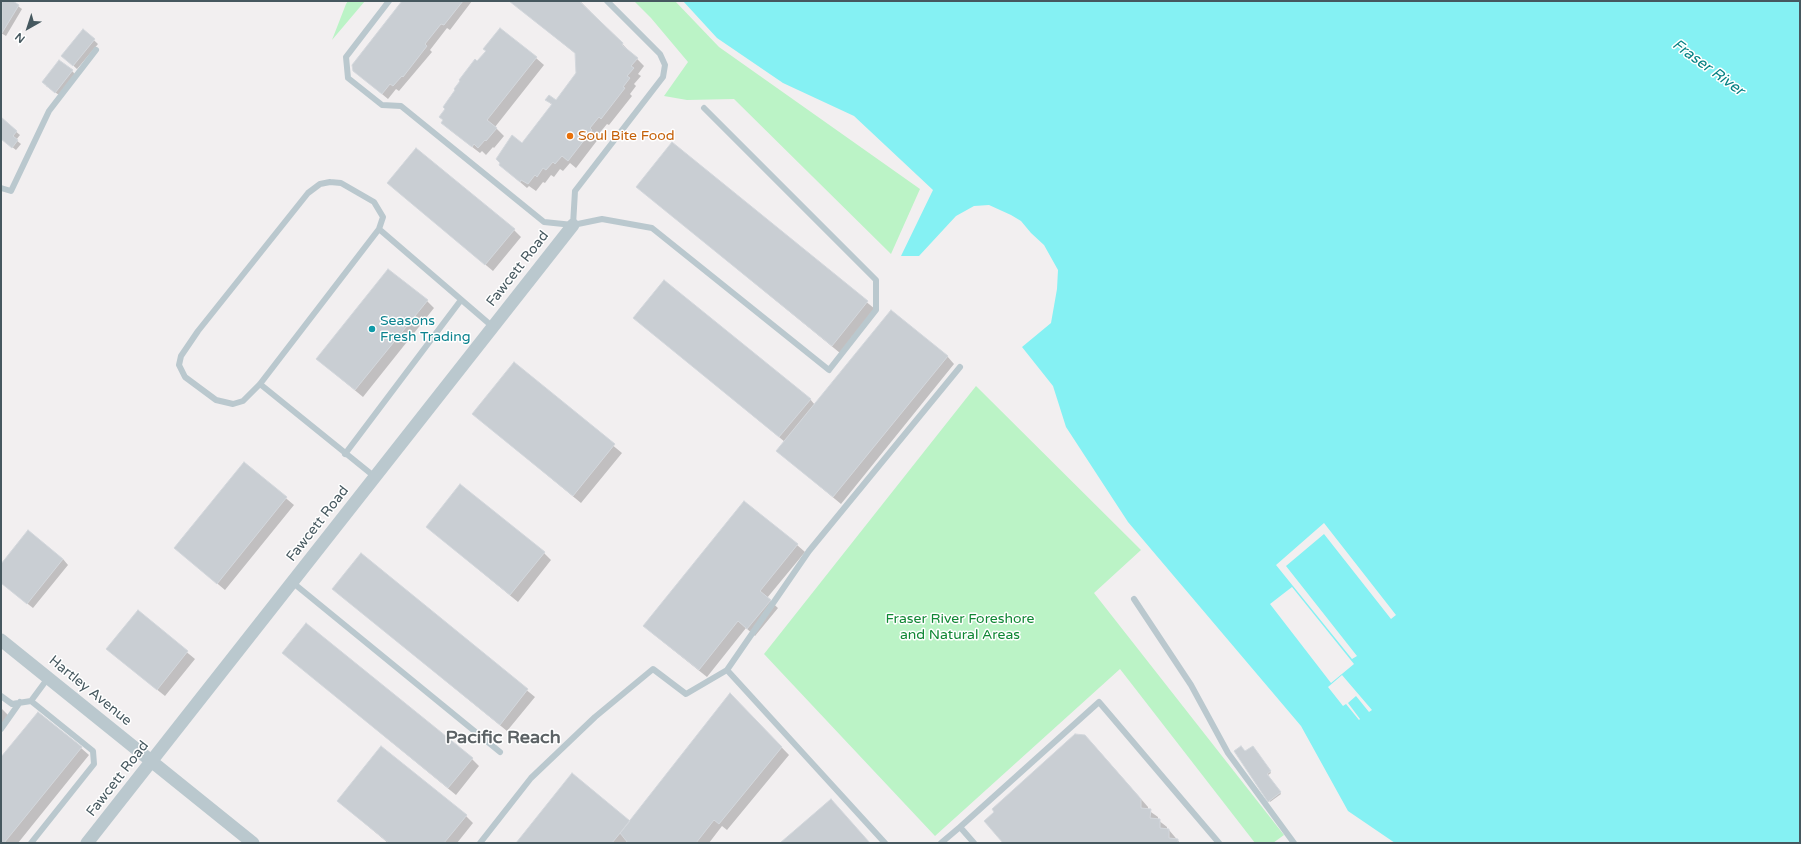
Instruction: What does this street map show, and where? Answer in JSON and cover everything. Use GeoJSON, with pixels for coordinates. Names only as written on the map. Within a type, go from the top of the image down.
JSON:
{"type":"FeatureCollection","features":[{"type":"Feature","properties":{"kind":"street","name":"Fawcett Road"},"geometry":{"type":"LineString","coordinates":[[87,843],[573,225]]}},
{"type":"Feature","properties":{"kind":"street","name":"Hartley Avenue"},"geometry":{"type":"LineString","coordinates":[[1,640],[253,843]]}},
{"type":"Feature","properties":{"kind":"lane"},"geometry":{"type":"LineString","coordinates":[[389,1],[346,57],[348,78],[382,106],[401,106],[544,222],[573,225],[602,219],[652,228],[829,370],[876,310],[876,280],[704,108]]}},
{"type":"Feature","properties":{"kind":"lane"},"geometry":{"type":"LineString","coordinates":[[573,225],[575,191],[663,77],[665,65],[660,54],[607,1]]}},
{"type":"Feature","properties":{"kind":"lane"},"geometry":{"type":"LineString","coordinates":[[1,188],[12,192],[49,111],[96,50]]}},
{"type":"Feature","properties":{"kind":"lane"},"geometry":{"type":"LineString","coordinates":[[330,182],[341,183],[374,202],[383,217],[379,229],[260,384],[243,401],[233,404],[216,400],[185,377],[179,365],[181,356],[198,331],[308,193],[320,184],[330,182]]}},
{"type":"Feature","properties":{"kind":"lane"},"geometry":{"type":"LineString","coordinates":[[379,229],[493,327]]}},
{"type":"Feature","properties":{"kind":"lane"},"geometry":{"type":"LineString","coordinates":[[345,454],[461,300]]}},
{"type":"Feature","properties":{"kind":"lane"},"geometry":{"type":"LineString","coordinates":[[480,843],[531,778],[595,717],[653,669],[686,694],[727,670],[809,551],[960,368]]}},
{"type":"Feature","properties":{"kind":"lane"},"geometry":{"type":"LineString","coordinates":[[260,384],[375,477]]}},
{"type":"Feature","properties":{"kind":"lane"},"geometry":{"type":"LineString","coordinates":[[292,582],[500,752]]}},
{"type":"Feature","properties":{"kind":"lane"},"geometry":{"type":"LineString","coordinates":[[1134,599],[1191,685],[1228,753],[1294,843]]}},
{"type":"Feature","properties":{"kind":"lane"},"geometry":{"type":"LineString","coordinates":[[727,670],[885,843]]}},
{"type":"Feature","properties":{"kind":"lane"},"geometry":{"type":"LineString","coordinates":[[1,696],[12,704],[31,700],[48,678]]}},
{"type":"Feature","properties":{"kind":"lane"},"geometry":{"type":"LineString","coordinates":[[31,700],[93,751],[94,764],[32,843]]}},
{"type":"Feature","properties":{"kind":"lane"},"geometry":{"type":"LineString","coordinates":[[1,729],[20,702]]}},
{"type":"Feature","properties":{"kind":"lane"},"geometry":{"type":"LineString","coordinates":[[941,843],[1099,702],[1219,843]]}},
{"type":"Feature","properties":{"kind":"lane"},"geometry":{"type":"LineString","coordinates":[[960,827],[974,843]]}},
{"type":"Feature","properties":{"kind":"green space"},"geometry":{"type":"Polygon","coordinates":[[[348,1],[365,1],[332,40],[346,4],[348,1]]]}},
{"type":"Feature","properties":{"kind":"green space"},"geometry":{"type":"Polygon","coordinates":[[[634,1],[675,1],[719,47],[920,189],[891,254],[734,99],[687,100],[664,96],[688,62],[651,18],[634,1]]]}},
{"type":"Feature","properties":{"kind":"green space","name":"Fraser River Foreshore and Natural Areas"},"geometry":{"type":"Polygon","coordinates":[[[976,386],[1141,550],[1094,593],[1284,835],[1273,843],[1255,843],[1120,669],[935,836],[764,654],[976,386]]]}},
{"type":"Feature","properties":{"kind":"water","name":"Fraser River"},"geometry":{"type":"Polygon","coordinates":[[[683,1],[1800,1],[1800,843],[1395,843],[1348,811],[1301,726],[1128,522],[1066,427],[1053,386],[1022,347],[1051,323],[1057,289],[1058,270],[1044,245],[1021,221],[1011,215],[989,205],[974,206],[956,216],[919,256],[901,256],[933,190],[854,116],[783,83],[717,38],[683,1]]]}},
{"type":"Feature","properties":{"kind":"pier"},"geometry":{"type":"Polygon","coordinates":[[[1324,523],[1396,615],[1391,619],[1324,534],[1286,566],[1357,656],[1352,659],[1276,565],[1324,523]]]}},
{"type":"Feature","properties":{"kind":"pier"},"geometry":{"type":"Polygon","coordinates":[[[1292,587],[1354,664],[1331,683],[1270,604],[1292,587]]]}},
{"type":"Feature","properties":{"kind":"pier"},"geometry":{"type":"Polygon","coordinates":[[[1342,675],[1372,710],[1369,712],[1356,696],[1348,703],[1360,719],[1359,720],[1346,704],[1343,706],[1328,687],[1342,675]]]}},
{"type":"Feature","properties":{"kind":"building"},"geometry":{"type":"Polygon","coordinates":[[[2,1],[13,1],[19,5],[2,33],[2,1]]]}},
{"type":"Feature","properties":{"kind":"building"},"geometry":{"type":"Polygon","coordinates":[[[402,1],[463,1],[444,25],[441,24],[425,44],[427,46],[403,77],[402,76],[393,86],[390,84],[382,94],[353,71],[352,65],[402,1]]]}},
{"type":"Feature","properties":{"kind":"building"},"geometry":{"type":"Polygon","coordinates":[[[509,1],[579,1],[623,43],[622,45],[638,58],[631,66],[634,68],[627,76],[630,78],[623,87],[625,88],[601,119],[599,117],[590,128],[592,130],[568,161],[562,156],[555,164],[553,162],[546,170],[543,168],[537,177],[535,175],[528,184],[521,180],[520,182],[499,165],[500,163],[496,159],[512,135],[522,143],[552,104],[545,100],[549,95],[556,100],[576,73],[575,53],[509,1]]]}},
{"type":"Feature","properties":{"kind":"building"},"geometry":{"type":"Polygon","coordinates":[[[500,28],[537,57],[487,120],[497,128],[478,148],[474,144],[472,147],[441,123],[443,120],[439,117],[445,109],[443,107],[455,90],[454,89],[460,81],[459,80],[475,59],[477,61],[486,51],[483,49],[500,28]]]}},
{"type":"Feature","properties":{"kind":"building"},"geometry":{"type":"Polygon","coordinates":[[[83,29],[95,39],[73,66],[61,56],[83,29]]]}},
{"type":"Feature","properties":{"kind":"building"},"geometry":{"type":"Polygon","coordinates":[[[59,60],[73,70],[55,93],[42,82],[59,60]]]}},
{"type":"Feature","properties":{"kind":"building"},"geometry":{"type":"Polygon","coordinates":[[[1,117],[17,131],[13,136],[18,140],[12,148],[1,139],[1,117]]]}},
{"type":"Feature","properties":{"kind":"building"},"geometry":{"type":"Polygon","coordinates":[[[672,142],[868,301],[832,346],[636,187],[672,142]]]}},
{"type":"Feature","properties":{"kind":"building"},"geometry":{"type":"Polygon","coordinates":[[[416,148],[515,229],[485,265],[387,183],[416,148]]]}},
{"type":"Feature","properties":{"kind":"building","name":"Seasons Fresh Trading"},"geometry":{"type":"Polygon","coordinates":[[[388,269],[428,300],[355,390],[316,359],[388,269]]]}},
{"type":"Feature","properties":{"kind":"building"},"geometry":{"type":"Polygon","coordinates":[[[664,280],[811,399],[779,437],[633,318],[664,280]]]}},
{"type":"Feature","properties":{"kind":"building"},"geometry":{"type":"Polygon","coordinates":[[[891,310],[948,356],[833,497],[776,451],[891,310]]]}},
{"type":"Feature","properties":{"kind":"building"},"geometry":{"type":"Polygon","coordinates":[[[514,362],[615,444],[573,496],[472,414],[514,362]]]}},
{"type":"Feature","properties":{"kind":"building"},"geometry":{"type":"Polygon","coordinates":[[[244,462],[287,497],[217,584],[174,548],[244,462]]]}},
{"type":"Feature","properties":{"kind":"building"},"geometry":{"type":"Polygon","coordinates":[[[460,484],[545,552],[510,595],[426,527],[460,484]]]}},
{"type":"Feature","properties":{"kind":"building"},"geometry":{"type":"Polygon","coordinates":[[[744,501],[798,544],[760,591],[771,600],[747,629],[738,621],[699,670],[643,626],[744,501]]]}},
{"type":"Feature","properties":{"kind":"building"},"geometry":{"type":"Polygon","coordinates":[[[28,530],[63,559],[27,604],[1,583],[1,564],[28,530]]]}},
{"type":"Feature","properties":{"kind":"building"},"geometry":{"type":"Polygon","coordinates":[[[361,553],[528,689],[500,725],[332,589],[361,553]]]}},
{"type":"Feature","properties":{"kind":"building"},"geometry":{"type":"Polygon","coordinates":[[[138,610],[188,651],[157,690],[106,649],[138,610]]]}},
{"type":"Feature","properties":{"kind":"building"},"geometry":{"type":"Polygon","coordinates":[[[306,623],[473,758],[448,788],[282,653],[306,623]]]}},
{"type":"Feature","properties":{"kind":"building"},"geometry":{"type":"Polygon","coordinates":[[[730,693],[782,747],[719,824],[714,820],[696,843],[628,843],[620,833],[730,693]]]}},
{"type":"Feature","properties":{"kind":"building"},"geometry":{"type":"Polygon","coordinates":[[[38,712],[82,747],[3,843],[1,842],[1,757],[38,712]]]}},
{"type":"Feature","properties":{"kind":"building"},"geometry":{"type":"Polygon","coordinates":[[[1075,734],[1085,735],[1141,799],[1141,808],[1151,809],[1150,818],[1160,819],[1160,828],[1169,829],[1169,838],[1178,839],[1178,843],[1003,843],[984,821],[994,812],[992,809],[1075,734]]]}},
{"type":"Feature","properties":{"kind":"building"},"geometry":{"type":"Polygon","coordinates":[[[381,746],[467,815],[444,843],[389,843],[337,801],[381,746]]]}},
{"type":"Feature","properties":{"kind":"building"},"geometry":{"type":"Polygon","coordinates":[[[1241,746],[1245,751],[1253,746],[1271,771],[1267,774],[1281,792],[1268,802],[1234,751],[1241,746]]]}},
{"type":"Feature","properties":{"kind":"building"},"geometry":{"type":"Polygon","coordinates":[[[572,773],[630,821],[612,843],[516,843],[572,773]]]}},
{"type":"Feature","properties":{"kind":"building"},"geometry":{"type":"Polygon","coordinates":[[[831,799],[870,843],[780,843],[831,799]]]}},
{"type":"Feature","properties":{"kind":"place","name":"Soul Bite Food"},"geometry":{"type":"Point","coordinates":[570,136]}},
{"type":"Feature","properties":{"kind":"place","name":"Seasons Fresh Trading"},"geometry":{"type":"Point","coordinates":[372,329]}},
{"type":"Feature","properties":{"kind":"district","name":"Pacific Reach"},"geometry":{"type":"Point","coordinates":[503,738]}}]}
